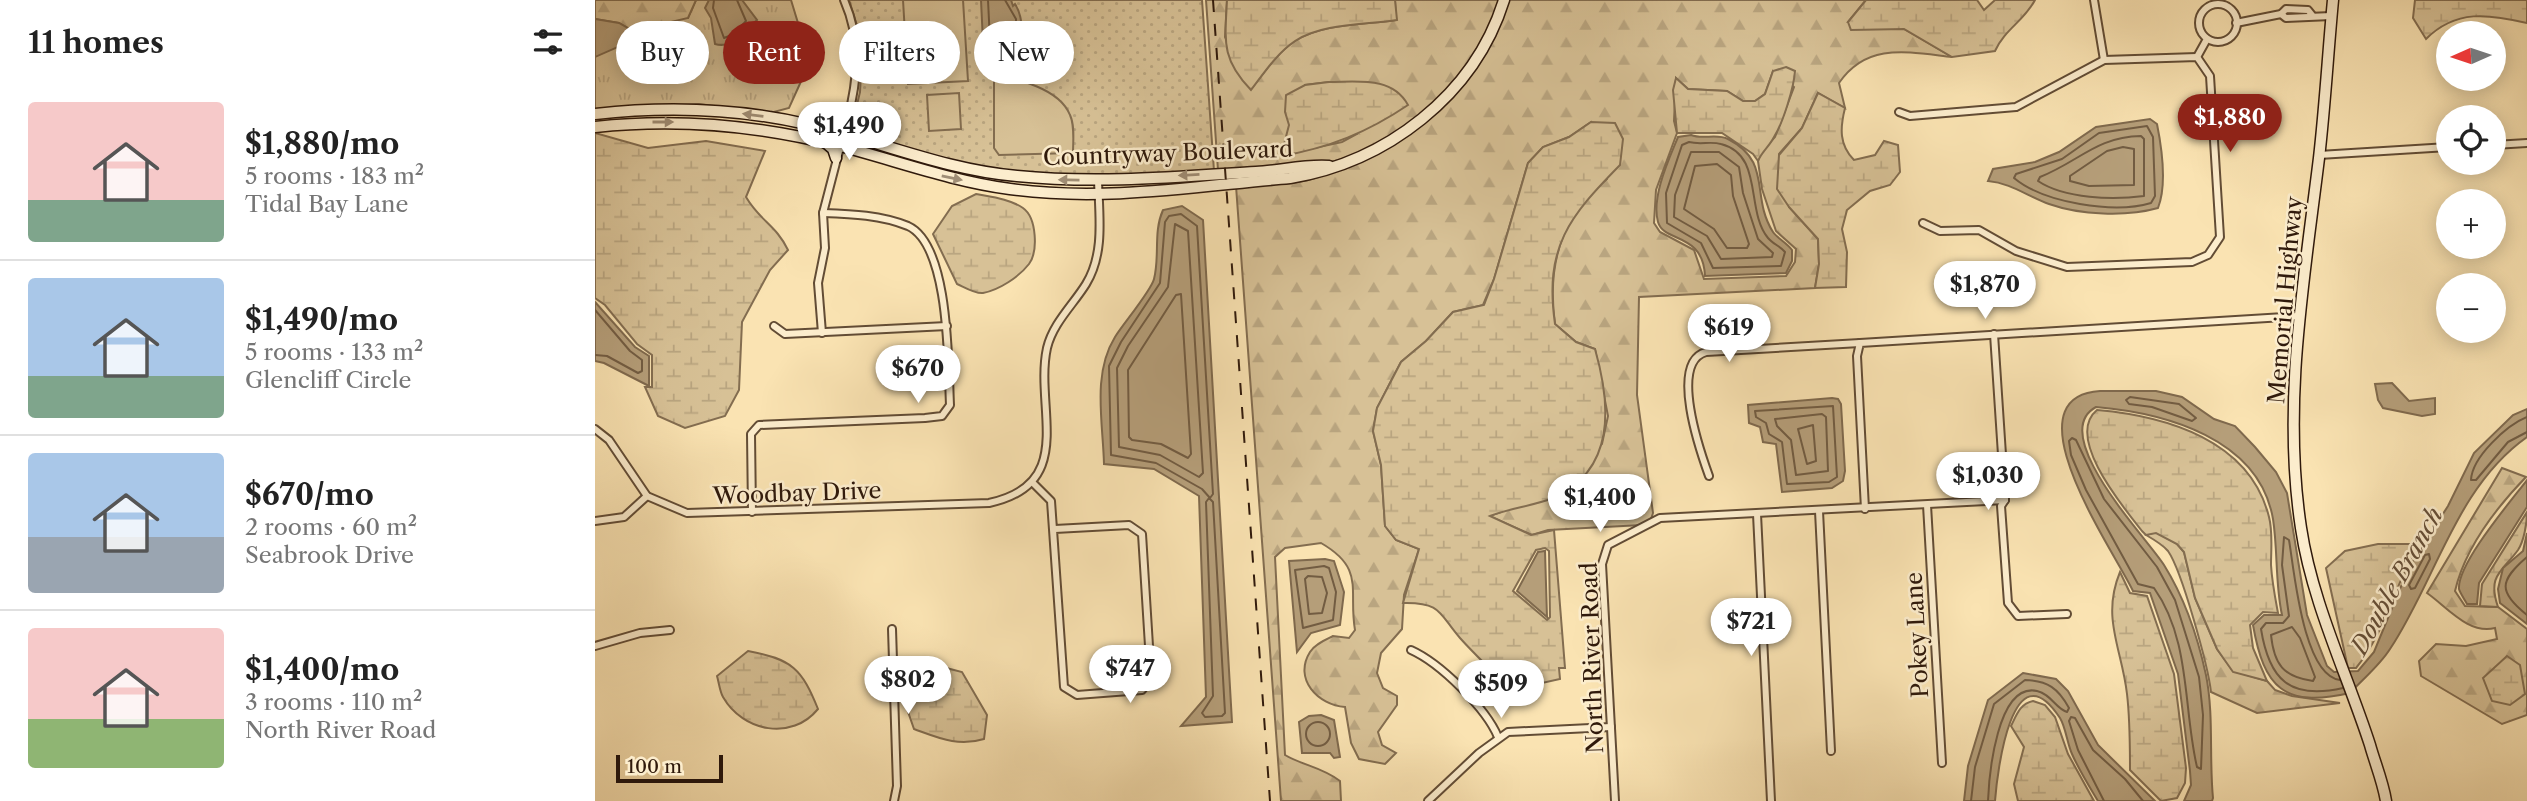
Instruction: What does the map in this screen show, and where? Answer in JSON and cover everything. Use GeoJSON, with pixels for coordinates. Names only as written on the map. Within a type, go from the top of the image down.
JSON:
{"type":"FeatureCollection","features":[{"type":"Feature","properties":{"kind":"street"},"geometry":{"type":"LineString","coordinates":[[836,158],[844,151],[847,120],[856,80],[855,34],[844,0]]}},
{"type":"Feature","properties":{"kind":"street","name":"Countryway Boulevard"},"geometry":{"type":"LineString","coordinates":[[595,114],[638,110],[710,110],[767,117],[829,130],[844,142],[937,175],[985,185],[1049,193],[1098,194],[1290,178],[1320,173],[1330,166],[1394,139],[1445,101],[1479,57],[1504,0]]}},
{"type":"Feature","properties":{"kind":"street"},"geometry":{"type":"LineString","coordinates":[[2094,0],[2104,60]]}},
{"type":"Feature","properties":{"kind":"street","name":"Memorial Highway"},"geometry":{"type":"LineString","coordinates":[[2333,0],[2319,155],[2299,316],[2293,401],[2295,460],[2301,528],[2311,575],[2360,713],[2386,801]]}},
{"type":"Feature","properties":{"kind":"street"},"geometry":{"type":"LineString","coordinates":[[2237,23],[2232,12],[2216,2],[2205,9],[2199,20],[2201,32],[2207,39],[2216,42],[2228,39],[2237,23],[2281,14],[2286,18],[2332,16]]}},
{"type":"Feature","properties":{"kind":"street"},"geometry":{"type":"LineString","coordinates":[[2197,57],[2207,39]]}},
{"type":"Feature","properties":{"kind":"street"},"geometry":{"type":"LineString","coordinates":[[1899,112],[1910,116],[2016,107],[2104,60],[2197,57]]}},
{"type":"Feature","properties":{"kind":"street"},"geometry":{"type":"LineString","coordinates":[[1923,223],[1940,231],[1979,230],[2016,251],[2067,267],[2192,262],[2208,255],[2220,236],[2214,96],[2210,76],[2197,57]]}},
{"type":"Feature","properties":{"kind":"street"},"geometry":{"type":"LineString","coordinates":[[829,130],[841,128],[847,120]]}},
{"type":"Feature","properties":{"kind":"street"},"geometry":{"type":"LineString","coordinates":[[847,120],[850,132],[859,138]]}},
{"type":"Feature","properties":{"kind":"street","name":"Countryway Boulevard"},"geometry":{"type":"LineString","coordinates":[[595,127],[674,122],[765,130],[826,143],[859,138],[921,157],[1012,176],[1098,180],[1330,166]]}},
{"type":"Feature","properties":{"kind":"street"},"geometry":{"type":"LineString","coordinates":[[765,130],[857,142],[910,158],[921,157]]}},
{"type":"Feature","properties":{"kind":"street"},"geometry":{"type":"LineString","coordinates":[[822,333],[818,284],[825,248],[823,214],[836,158],[844,142]]}},
{"type":"Feature","properties":{"kind":"street"},"geometry":{"type":"LineString","coordinates":[[826,143],[832,147],[836,158]]}},
{"type":"Feature","properties":{"kind":"street"},"geometry":{"type":"LineString","coordinates":[[2506,144],[2527,143]]}},
{"type":"Feature","properties":{"kind":"street"},"geometry":{"type":"LineString","coordinates":[[2319,155],[2436,148]]}},
{"type":"Feature","properties":{"kind":"street"},"geometry":{"type":"LineString","coordinates":[[1055,529],[1129,525],[1142,534],[1151,678],[1142,690],[1077,695],[1064,687],[1051,501],[1032,482],[1043,464],[1047,447],[1047,347],[1057,325],[1086,284],[1097,259],[1098,180]]}},
{"type":"Feature","properties":{"kind":"street"},"geometry":{"type":"LineString","coordinates":[[752,512],[751,434],[759,425],[942,416],[950,404],[944,291],[921,236],[910,227],[863,214],[823,214]]}},
{"type":"Feature","properties":{"kind":"street"},"geometry":{"type":"LineString","coordinates":[[1709,476],[1692,421],[1689,368],[1695,357],[1706,352],[2299,316]]}},
{"type":"Feature","properties":{"kind":"street"},"geometry":{"type":"LineString","coordinates":[[774,326],[785,334],[947,327]]}},
{"type":"Feature","properties":{"kind":"street"},"geometry":{"type":"LineString","coordinates":[[1994,334],[2005,500],[2001,506],[2010,608],[2018,616],[2067,614]]}},
{"type":"Feature","properties":{"kind":"street"},"geometry":{"type":"LineString","coordinates":[[1860,343],[1857,356],[1865,509]]}},
{"type":"Feature","properties":{"kind":"street"},"geometry":{"type":"LineString","coordinates":[[595,429],[609,440],[647,496],[624,517],[595,521]]}},
{"type":"Feature","properties":{"kind":"street","name":"Woodbay Drive"},"geometry":{"type":"LineString","coordinates":[[647,496],[687,513],[752,512],[989,503],[1011,497],[1032,482]]}},
{"type":"Feature","properties":{"kind":"street","name":"North River Road"},"geometry":{"type":"LineString","coordinates":[[1615,801],[1602,564],[1608,545],[1660,518],[2005,500]]}},
{"type":"Feature","properties":{"kind":"street","name":"Pokey Lane"},"geometry":{"type":"LineString","coordinates":[[1927,505],[1942,764]]}},
{"type":"Feature","properties":{"kind":"street"},"geometry":{"type":"LineString","coordinates":[[1819,511],[1831,751]]}},
{"type":"Feature","properties":{"kind":"street"},"geometry":{"type":"LineString","coordinates":[[1757,514],[1772,801]]}},
{"type":"Feature","properties":{"kind":"street"},"geometry":{"type":"LineString","coordinates":[[892,629],[897,786],[894,801]]}},
{"type":"Feature","properties":{"kind":"street"},"geometry":{"type":"LineString","coordinates":[[595,646],[631,635],[670,630]]}},
{"type":"Feature","properties":{"kind":"street"},"geometry":{"type":"LineString","coordinates":[[1411,650],[1427,657],[1468,697],[1492,722],[1498,737]]}},
{"type":"Feature","properties":{"kind":"street"},"geometry":{"type":"LineString","coordinates":[[1428,801],[1498,737],[1523,729],[1611,727]]}},
{"type":"Feature","properties":{"kind":"green space"},"geometry":{"type":"Polygon","coordinates":[[[595,0],[696,0],[688,18],[675,21],[616,22],[595,19],[595,0]]]}},
{"type":"Feature","properties":{"kind":"green space"},"geometry":{"type":"Polygon","coordinates":[[[696,0],[791,0],[797,21],[723,21],[723,84],[800,84],[789,108],[770,113],[699,104],[595,109],[595,19],[688,18],[696,0]]]}},
{"type":"Feature","properties":{"kind":"green space"},"geometry":{"type":"Polygon","coordinates":[[[849,0],[1202,0],[1214,171],[1099,176],[1041,175],[953,162],[860,135],[852,125],[860,84],[960,84],[960,21],[856,21],[849,0]]]}},
{"type":"Feature","properties":{"kind":"green space"},"geometry":{"type":"Polygon","coordinates":[[[903,0],[963,0],[968,81],[960,81],[960,21],[904,21],[903,0]]]}},
{"type":"Feature","properties":{"kind":"green space"},"geometry":{"type":"Polygon","coordinates":[[[1206,0],[1227,0],[1225,37],[1251,89],[1277,57],[1295,41],[1331,28],[1396,20],[1395,0],[1500,0],[1489,27],[1457,78],[1415,121],[1390,138],[1363,152],[1321,164],[1218,170],[1206,0]],[[1356,82],[1305,85],[1282,155],[1342,142],[1357,134],[1356,82]]]}},
{"type":"Feature","properties":{"kind":"green space"},"geometry":{"type":"Polygon","coordinates":[[[1227,0],[1395,0],[1397,20],[1331,28],[1306,35],[1282,51],[1251,90],[1234,69],[1227,49],[1227,0]]]}},
{"type":"Feature","properties":{"kind":"green space"},"geometry":{"type":"Polygon","coordinates":[[[1509,0],[1866,0],[1848,22],[1904,29],[1952,57],[1904,52],[1875,55],[1862,61],[1839,83],[1845,108],[1818,93],[1802,128],[1779,154],[1789,207],[1818,239],[1819,264],[1815,288],[1639,297],[1637,395],[1653,513],[1651,519],[1642,525],[1548,530],[1532,535],[1489,516],[1501,512],[1602,444],[1608,416],[1595,349],[1576,342],[1555,324],[1553,303],[1553,282],[1560,244],[1578,209],[1607,179],[1591,122],[1569,137],[1543,147],[1528,163],[1494,279],[1483,305],[1453,312],[1426,341],[1401,362],[1377,408],[1373,431],[1381,465],[1385,526],[1396,540],[1419,549],[1404,595],[1402,629],[1381,653],[1377,673],[1383,688],[1397,696],[1397,705],[1378,732],[1382,745],[1396,753],[1385,764],[1359,759],[1351,743],[1345,707],[1318,696],[1306,681],[1306,662],[1310,652],[1320,642],[1333,636],[1349,638],[1355,630],[1350,571],[1335,553],[1321,543],[1285,548],[1275,557],[1285,755],[1340,781],[1341,801],[1281,801],[1236,186],[1311,179],[1403,136],[1447,102],[1466,82],[1496,32],[1509,0]],[[1773,71],[1765,94],[1755,101],[1743,101],[1727,91],[1688,89],[1676,78],[1674,121],[1677,133],[1656,190],[1654,223],[1660,232],[1694,250],[1704,279],[1786,276],[1795,262],[1796,249],[1776,231],[1762,189],[1758,161],[1761,152],[1775,137],[1794,87],[1773,71]]]}},
{"type":"Feature","properties":{"kind":"green space"},"geometry":{"type":"Polygon","coordinates":[[[1866,0],[1977,0],[1984,10],[1995,0],[2035,0],[1995,51],[1952,57],[1904,29],[1851,30],[1848,22],[1866,0]]]}},
{"type":"Feature","properties":{"kind":"green space"},"geometry":{"type":"Polygon","coordinates":[[[2415,0],[2527,0],[2527,23],[2486,16],[2436,21],[2436,30],[2426,39],[2413,18],[2415,0]]]}},
{"type":"Feature","properties":{"kind":"green space"},"geometry":{"type":"Polygon","coordinates":[[[1786,67],[1795,71],[1793,86],[1777,131],[1758,161],[1753,154],[1722,133],[1677,133],[1673,90],[1676,78],[1688,89],[1727,91],[1743,101],[1755,101],[1765,94],[1773,71],[1786,67]]]}},
{"type":"Feature","properties":{"kind":"green space"},"geometry":{"type":"Polygon","coordinates":[[[1329,82],[1384,85],[1393,89],[1408,105],[1347,138],[1281,156],[1289,125],[1285,112],[1286,95],[1305,85],[1329,82]]]}},
{"type":"Feature","properties":{"kind":"green space"},"geometry":{"type":"Polygon","coordinates":[[[994,84],[1037,86],[1057,98],[1072,119],[1073,153],[999,155],[994,148],[994,84]]]}},
{"type":"Feature","properties":{"kind":"green space"},"geometry":{"type":"Polygon","coordinates":[[[959,93],[961,129],[929,131],[927,95],[959,93]]]}},
{"type":"Feature","properties":{"kind":"green space"},"geometry":{"type":"Polygon","coordinates":[[[1818,93],[1845,108],[1842,122],[1843,142],[1854,160],[1875,155],[1884,141],[1898,145],[1900,172],[1890,185],[1870,191],[1847,210],[1842,229],[1847,252],[1846,287],[1815,288],[1819,264],[1818,239],[1789,207],[1777,189],[1779,155],[1802,128],[1818,93]]]}},
{"type":"Feature","properties":{"kind":"green space"},"geometry":{"type":"Polygon","coordinates":[[[1591,122],[1615,123],[1623,139],[1620,165],[1574,218],[1564,235],[1553,274],[1555,324],[1576,342],[1595,349],[1604,392],[1604,434],[1588,471],[1574,486],[1553,498],[1490,516],[1531,535],[1554,530],[1565,668],[1559,668],[1560,679],[1510,690],[1438,611],[1425,605],[1403,603],[1419,549],[1396,540],[1385,526],[1381,465],[1373,431],[1377,408],[1401,362],[1426,341],[1453,312],[1484,305],[1528,163],[1543,147],[1569,137],[1591,122]],[[1545,548],[1536,550],[1513,591],[1547,620],[1550,617],[1549,551],[1545,548]]]}},
{"type":"Feature","properties":{"kind":"green space"},"geometry":{"type":"Polygon","coordinates":[[[595,133],[648,148],[706,141],[765,151],[746,197],[788,250],[770,270],[742,322],[739,390],[725,416],[685,428],[658,416],[645,387],[652,387],[652,355],[637,344],[605,305],[595,298],[595,133]]]}},
{"type":"Feature","properties":{"kind":"green space"},"geometry":{"type":"Polygon","coordinates":[[[976,194],[1007,200],[1023,208],[1031,219],[1035,235],[1032,259],[1025,269],[1002,286],[983,293],[957,284],[933,234],[952,206],[976,194]]]}},
{"type":"Feature","properties":{"kind":"green space"},"geometry":{"type":"Polygon","coordinates":[[[2097,410],[2150,418],[2202,437],[2224,451],[2244,469],[2259,491],[2270,523],[2271,571],[2278,613],[2263,612],[2250,625],[2253,648],[2267,681],[2233,672],[2217,649],[2195,598],[2184,552],[2177,544],[2156,533],[2146,535],[2111,490],[2092,454],[2088,437],[2089,422],[2097,410]]]}},
{"type":"Feature","properties":{"kind":"green space"},"geometry":{"type":"Polygon","coordinates":[[[2502,468],[2526,477],[2474,544],[2455,591],[2465,606],[2498,607],[2527,629],[2527,715],[2502,724],[2421,676],[2419,661],[2436,644],[2466,646],[2497,639],[2495,628],[2485,629],[2467,624],[2427,593],[2502,468]]]}},
{"type":"Feature","properties":{"kind":"green space"},"geometry":{"type":"Polygon","coordinates":[[[2527,512],[2520,546],[2495,581],[2498,607],[2480,606],[2482,584],[2527,512]]]}},
{"type":"Feature","properties":{"kind":"green space"},"geometry":{"type":"Polygon","coordinates":[[[2156,532],[2177,544],[2184,552],[2195,598],[2217,649],[2233,671],[2267,681],[2275,690],[2292,696],[2340,703],[2257,713],[2211,692],[2194,619],[2174,562],[2166,549],[2146,535],[2156,532]]]}},
{"type":"Feature","properties":{"kind":"green space"},"geometry":{"type":"Polygon","coordinates":[[[2378,544],[2420,544],[2375,639],[2356,668],[2348,668],[2326,568],[2345,551],[2378,544]]]}},
{"type":"Feature","properties":{"kind":"green space"},"geometry":{"type":"Polygon","coordinates":[[[2120,572],[2130,593],[2147,596],[2174,674],[2186,768],[2185,783],[2177,798],[2161,801],[2130,770],[2127,694],[2112,604],[2120,572]]]}},
{"type":"Feature","properties":{"kind":"green space"},"geometry":{"type":"Polygon","coordinates":[[[748,651],[775,658],[793,668],[806,684],[818,709],[795,726],[768,728],[755,725],[732,709],[723,697],[717,676],[748,651]]]}},
{"type":"Feature","properties":{"kind":"green space"},"geometry":{"type":"Polygon","coordinates":[[[2507,656],[2520,665],[2525,694],[2510,705],[2492,701],[2483,678],[2507,656]]]}},
{"type":"Feature","properties":{"kind":"green space"},"geometry":{"type":"Polygon","coordinates":[[[939,666],[962,672],[987,715],[984,739],[957,742],[914,729],[906,706],[904,676],[939,666]]]}},
{"type":"Feature","properties":{"kind":"green space"},"geometry":{"type":"Polygon","coordinates":[[[2033,701],[2045,705],[2055,717],[2068,754],[2094,801],[2018,801],[2014,784],[2024,747],[2011,726],[2022,707],[2033,701]]]}},
{"type":"Feature","properties":{"kind":"water"},"geometry":{"type":"Polygon","coordinates":[[[709,0],[742,0],[757,20],[723,21],[723,45],[715,44],[711,18],[705,8],[709,0]]]}},
{"type":"Feature","properties":{"kind":"water"},"geometry":{"type":"Polygon","coordinates":[[[981,0],[1011,0],[1018,10],[1021,21],[982,21],[981,0]]]}},
{"type":"Feature","properties":{"kind":"water"},"geometry":{"type":"Polygon","coordinates":[[[595,19],[616,22],[616,48],[595,57],[595,19]]]}},
{"type":"Feature","properties":{"kind":"water"},"geometry":{"type":"Polygon","coordinates":[[[2150,119],[2157,124],[2162,155],[2163,178],[2158,208],[2118,214],[2075,211],[2049,204],[2012,187],[1988,181],[1993,169],[2035,162],[2059,152],[2096,127],[2150,119]]]}},
{"type":"Feature","properties":{"kind":"water"},"geometry":{"type":"Polygon","coordinates":[[[1691,135],[1728,139],[1751,158],[1759,181],[1766,219],[1775,234],[1792,250],[1792,261],[1786,273],[1705,276],[1698,252],[1691,245],[1662,229],[1656,212],[1662,178],[1678,137],[1691,135]]]}},
{"type":"Feature","properties":{"kind":"water"},"geometry":{"type":"Polygon","coordinates":[[[1182,206],[1203,220],[1232,722],[1181,726],[1206,697],[1199,496],[1154,469],[1104,464],[1101,382],[1103,367],[1115,337],[1154,279],[1158,227],[1163,210],[1182,206]]]}},
{"type":"Feature","properties":{"kind":"water"},"geometry":{"type":"Polygon","coordinates":[[[595,302],[635,347],[649,356],[649,386],[595,361],[595,302]]]}},
{"type":"Feature","properties":{"kind":"water"},"geometry":{"type":"Polygon","coordinates":[[[2392,383],[2409,401],[2435,398],[2435,414],[2422,416],[2383,408],[2378,400],[2375,384],[2392,383]]]}},
{"type":"Feature","properties":{"kind":"water"},"geometry":{"type":"Polygon","coordinates":[[[2100,391],[2156,391],[2182,397],[2214,419],[2235,426],[2276,472],[2287,493],[2307,615],[2327,666],[2334,672],[2358,671],[2374,652],[2409,567],[2448,506],[2474,453],[2513,415],[2527,409],[2527,437],[2503,458],[2482,482],[2465,508],[2406,622],[2381,661],[2350,693],[2309,698],[2293,695],[2271,678],[2258,647],[2253,625],[2264,615],[2282,615],[2273,519],[2264,491],[2249,468],[2229,450],[2205,435],[2179,424],[2123,410],[2096,407],[2084,420],[2083,439],[2091,462],[2105,486],[2171,577],[2189,618],[2206,675],[2210,705],[2213,798],[2212,801],[2184,801],[2191,785],[2178,674],[2150,593],[2133,591],[2090,513],[2064,447],[2063,420],[2073,400],[2100,391]]]}},
{"type":"Feature","properties":{"kind":"water"},"geometry":{"type":"Polygon","coordinates":[[[1838,399],[1841,404],[1845,471],[1843,481],[1832,488],[1782,492],[1776,444],[1763,442],[1760,427],[1749,423],[1748,405],[1838,399]]]}},
{"type":"Feature","properties":{"kind":"water"},"geometry":{"type":"Polygon","coordinates":[[[2527,480],[2527,507],[2479,583],[2477,604],[2467,604],[2459,589],[2467,564],[2486,533],[2527,480]]]}},
{"type":"Feature","properties":{"kind":"water"},"geometry":{"type":"Polygon","coordinates":[[[2527,533],[2527,624],[2500,603],[2498,589],[2503,568],[2523,551],[2527,533]]]}},
{"type":"Feature","properties":{"kind":"water"},"geometry":{"type":"Polygon","coordinates":[[[1545,551],[1547,617],[1517,591],[1538,552],[1545,551]]]}},
{"type":"Feature","properties":{"kind":"water"},"geometry":{"type":"Polygon","coordinates":[[[1289,561],[1334,561],[1344,592],[1340,625],[1311,633],[1297,652],[1289,561]]]}},
{"type":"Feature","properties":{"kind":"water"},"geometry":{"type":"Polygon","coordinates":[[[2023,673],[2056,679],[2068,691],[2098,745],[2155,801],[2098,801],[2072,754],[2060,718],[2044,700],[2030,696],[2019,705],[2010,722],[1999,766],[1995,801],[1964,801],[1968,766],[1988,700],[2023,673]]]}},
{"type":"Feature","properties":{"kind":"water"},"geometry":{"type":"Polygon","coordinates":[[[1321,715],[1334,720],[1340,757],[1334,758],[1330,753],[1302,753],[1299,722],[1309,716],[1321,715]]]}},
{"type":"Feature","properties":{"kind":"railway"},"geometry":{"type":"LineString","coordinates":[[1213,0],[1270,801]]}},
{"type":"Feature","properties":{"kind":"water label","name":"Double Branch"},"geometry":{"type":"Point","coordinates":[2397,581]}}]}
